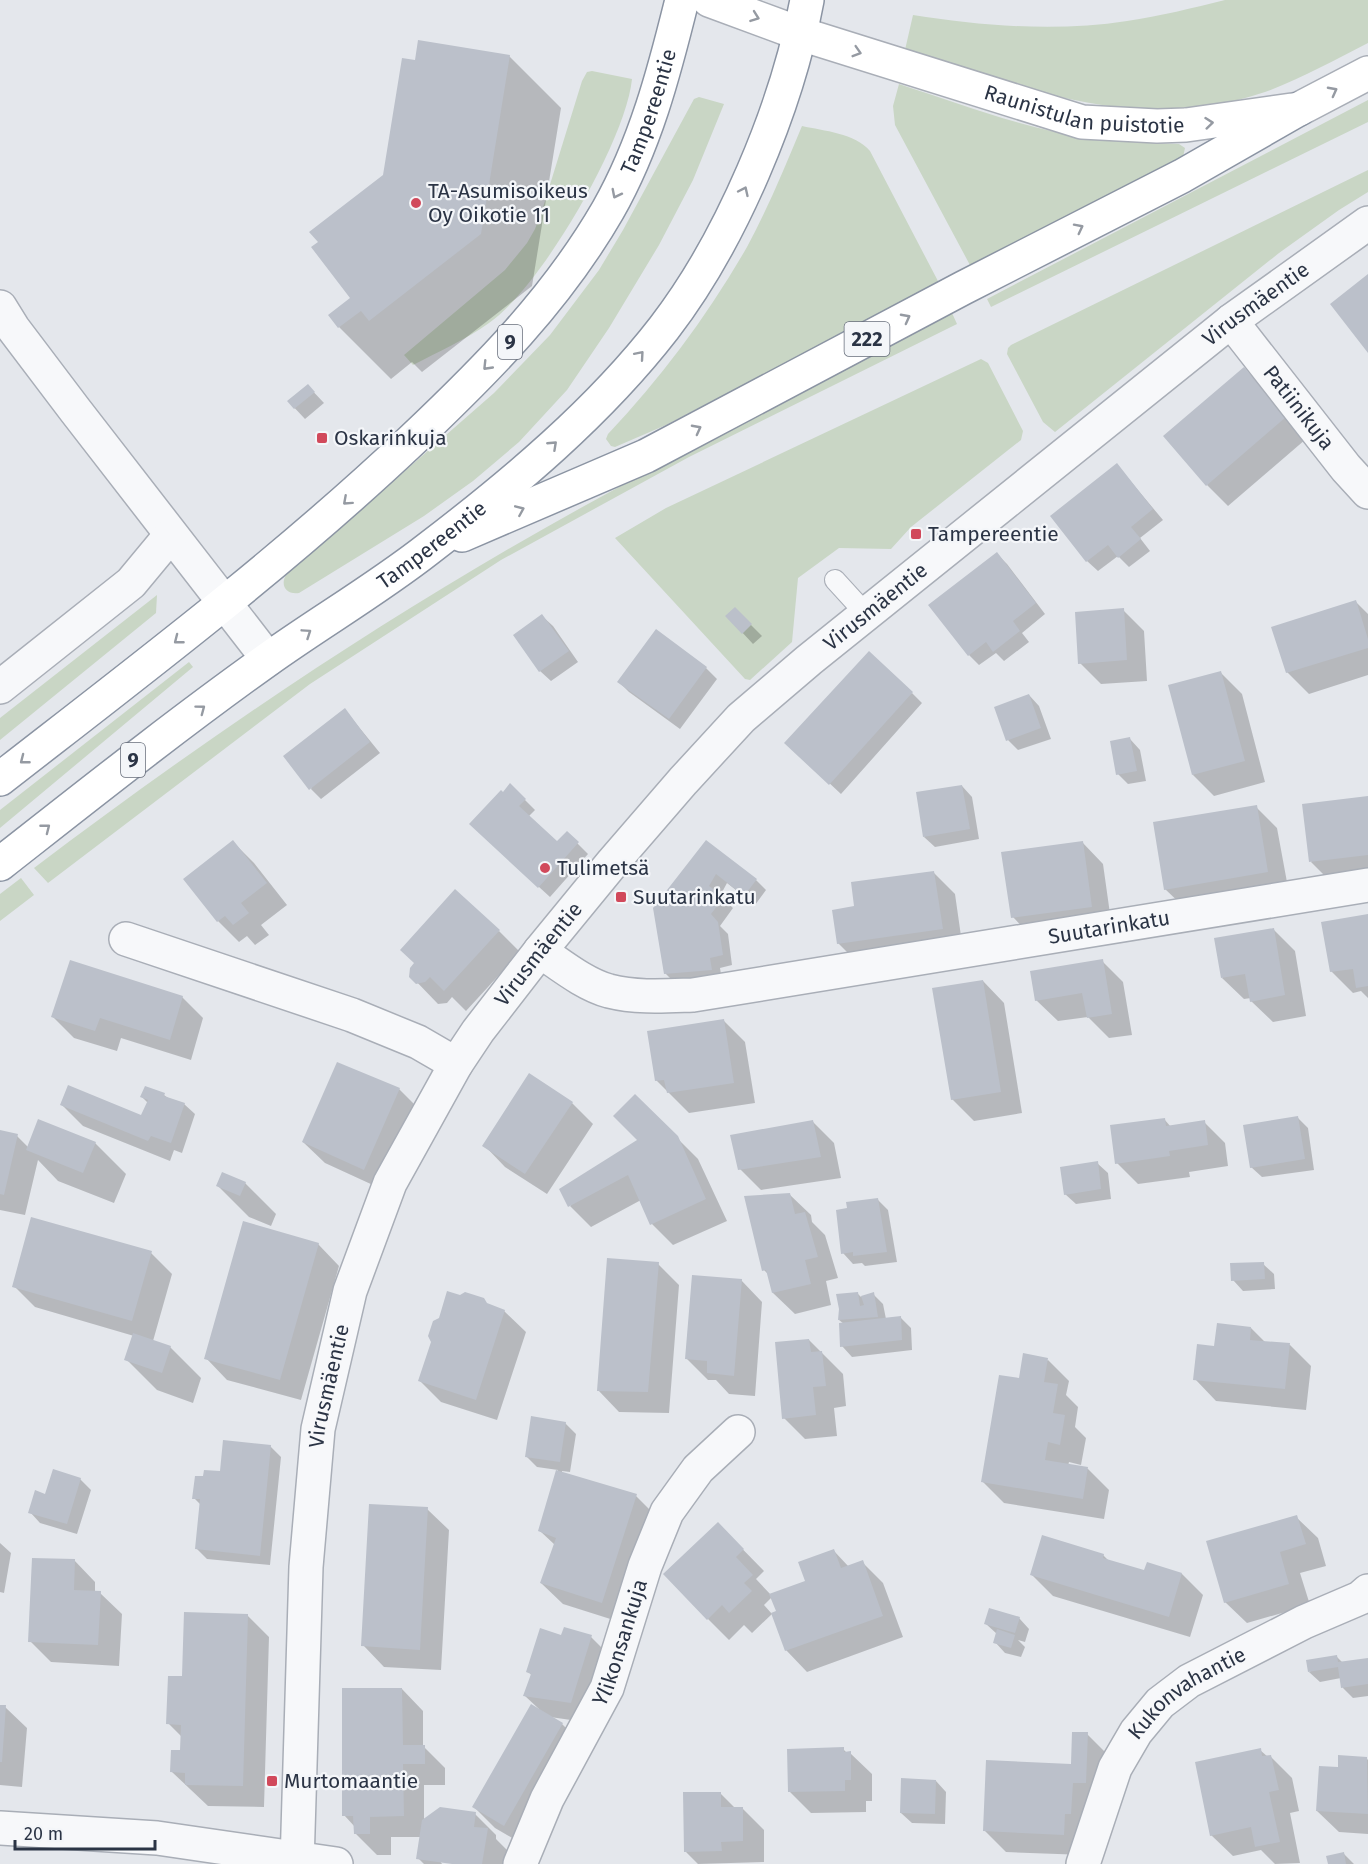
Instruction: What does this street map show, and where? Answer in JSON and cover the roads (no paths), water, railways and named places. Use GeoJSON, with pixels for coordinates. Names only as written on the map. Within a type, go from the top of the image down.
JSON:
{"type":"FeatureCollection","features":[{"type":"Feature","properties":{"kind":"main road","name":"Tampereentie"},"geometry":{"type":"LineString","coordinates":[[0,779],[224,604],[346,502],[455,399],[519,333],[561,282],[608,210],[649,121],[682,0]]}},
{"type":"Feature","properties":{"kind":"main road","name":"Raunistulan puistotie"},"geometry":{"type":"LineString","coordinates":[[709,0],[801,34],[1082,122],[1157,126],[1186,125],[1299,109],[1368,73]]}},
{"type":"Feature","properties":{"kind":"main road","name":"Tampereentie"},"geometry":{"type":"LineString","coordinates":[[0,864],[268,659],[427,550],[539,458],[594,407],[665,327],[708,261],[744,191],[771,127],[801,34],[807,0]]}},
{"type":"Feature","properties":{"kind":"main road","name":"222"},"geometry":{"type":"LineString","coordinates":[[427,550],[646,456],[963,288],[1182,176],[1299,109]]}},
{"type":"Feature","properties":{"kind":"street","name":"Virusmäentie"},"geometry":{"type":"LineString","coordinates":[[297,1861],[306,1567],[318,1430],[350,1290],[372,1230],[398,1166],[456,1064],[478,1031],[613,861],[741,718],[866,614],[1231,321],[1368,222]]}},
{"type":"Feature","properties":{"kind":"street"},"geometry":{"type":"LineString","coordinates":[[0,307],[13,328],[170,536],[268,659]]}},
{"type":"Feature","properties":{"kind":"street","name":"Patiinikuja"},"geometry":{"type":"LineString","coordinates":[[1231,321],[1346,468],[1368,492]]}},
{"type":"Feature","properties":{"kind":"street"},"geometry":{"type":"LineString","coordinates":[[0,687],[131,583],[170,536]]}},
{"type":"Feature","properties":{"kind":"street","name":"Suutarinkatu"},"geometry":{"type":"LineString","coordinates":[[540,951],[576,975],[607,990],[646,997],[693,995],[1368,885]]}},
{"type":"Feature","properties":{"kind":"street"},"geometry":{"type":"LineString","coordinates":[[126,939],[352,1015],[418,1042],[456,1064]]}},
{"type":"Feature","properties":{"kind":"street","name":"Ylikonsankuja"},"geometry":{"type":"LineString","coordinates":[[520,1864],[547,1799],[607,1688],[645,1566],[667,1512],[698,1469],[738,1432]]}},
{"type":"Feature","properties":{"kind":"street","name":"Kukonvahantie"},"geometry":{"type":"LineString","coordinates":[[1083,1864],[1115,1768],[1136,1732],[1160,1703],[1189,1681],[1304,1622],[1359,1598],[1368,1591]]}},
{"type":"Feature","properties":{"kind":"street"},"geometry":{"type":"LineString","coordinates":[[0,1828],[157,1838],[297,1861],[336,1864]]}},
{"type":"Feature","properties":{"kind":"lane"},"geometry":{"type":"LineString","coordinates":[[835,580],[866,614]]}},
{"type":"Feature","properties":{"kind":"place","name":"TA-Asumisoikeus Oy Oikotie 11"},"geometry":{"type":"Point","coordinates":[416,203]}},
{"type":"Feature","properties":{"kind":"place","name":"Oskarinkuja"},"geometry":{"type":"Point","coordinates":[322,438]}},
{"type":"Feature","properties":{"kind":"place","name":"Tampereentie"},"geometry":{"type":"Point","coordinates":[916,534]}},
{"type":"Feature","properties":{"kind":"place","name":"Tulimetsä"},"geometry":{"type":"Point","coordinates":[545,868]}},
{"type":"Feature","properties":{"kind":"place","name":"Suutarinkatu"},"geometry":{"type":"Point","coordinates":[621,897]}},
{"type":"Feature","properties":{"kind":"place","name":"Murtomaantie"},"geometry":{"type":"Point","coordinates":[272,1781]}}]}
